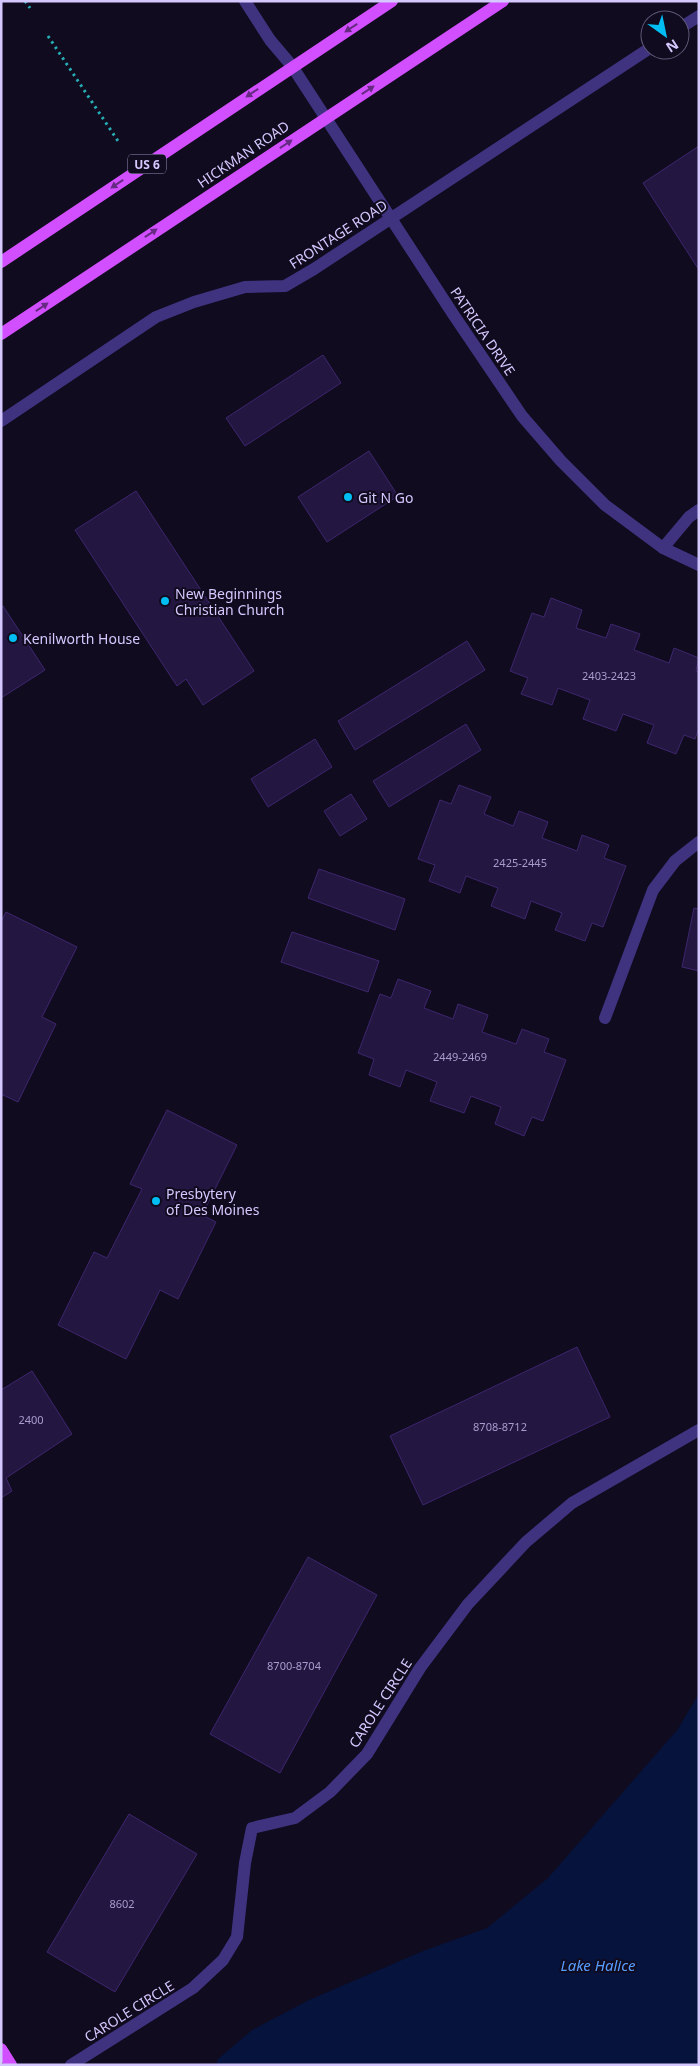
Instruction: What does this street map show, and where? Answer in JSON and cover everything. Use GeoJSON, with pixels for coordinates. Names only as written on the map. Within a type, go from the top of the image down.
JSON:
{"type":"FeatureCollection","features":[{"type":"Feature","properties":{"kind":"main road","name":"US 6"},"geometry":{"type":"LineString","coordinates":[[1,262],[392,1]]}},
{"type":"Feature","properties":{"kind":"main road","name":"HICKMAN ROAD"},"geometry":{"type":"LineString","coordinates":[[1,334],[503,1]]}},
{"type":"Feature","properties":{"kind":"main road"},"geometry":{"type":"LineString","coordinates":[[1,2049],[11,2065]]}},
{"type":"Feature","properties":{"kind":"street","name":"PATRICIA DRIVE"},"geometry":{"type":"LineString","coordinates":[[245,1],[270,40],[292,66],[327,117],[390,218],[522,416],[561,462],[605,505],[663,548],[699,565]]}},
{"type":"Feature","properties":{"kind":"street","name":"FRONTAGE ROAD"},"geometry":{"type":"LineString","coordinates":[[1,421],[156,317],[194,302],[245,287],[285,286],[314,269],[640,55]]}},
{"type":"Feature","properties":{"kind":"street"},"geometry":{"type":"LineString","coordinates":[[663,548],[689,517],[699,510]]}},
{"type":"Feature","properties":{"kind":"street"},"geometry":{"type":"LineString","coordinates":[[605,1018],[653,890],[675,861],[699,842]]}},
{"type":"Feature","properties":{"kind":"street","name":"CAROLE CIRCLE"},"geometry":{"type":"LineString","coordinates":[[71,2065],[193,1988],[223,1960],[236,1937],[244,1863],[252,1828],[295,1818],[330,1792],[367,1754],[420,1668],[463,1611],[526,1542],[572,1503],[699,1430]]}},
{"type":"Feature","properties":{"kind":"path"},"geometry":{"type":"LineString","coordinates":[[25,1],[30,8]]}},
{"type":"Feature","properties":{"kind":"path"},"geometry":{"type":"LineString","coordinates":[[48,36],[118,141]]}},
{"type":"Feature","properties":{"kind":"water","name":"Lake Halice"},"geometry":{"type":"Polygon","coordinates":[[[699,1693],[699,2065],[216,2065],[218,2059],[252,2030],[309,2000],[423,1951],[487,1928],[548,1878],[678,1729],[699,1693]]]}},
{"type":"Feature","properties":{"kind":"building"},"geometry":{"type":"Polygon","coordinates":[[[699,146],[699,270],[643,183],[699,146]]]}},
{"type":"Feature","properties":{"kind":"building"},"geometry":{"type":"Polygon","coordinates":[[[323,355],[341,383],[245,446],[226,418],[323,355]]]}},
{"type":"Feature","properties":{"kind":"building","name":"Git N Go"},"geometry":{"type":"Polygon","coordinates":[[[369,451],[398,496],[327,542],[298,497],[369,451]]]}},
{"type":"Feature","properties":{"kind":"building","name":"New Beginnings Christian Church"},"geometry":{"type":"Polygon","coordinates":[[[136,491],[254,671],[203,705],[186,679],[177,686],[75,530],[136,491]]]}},
{"type":"Feature","properties":{"kind":"building"},"geometry":{"type":"Polygon","coordinates":[[[551,598],[582,610],[576,628],[606,638],[611,624],[640,634],[634,650],[669,663],[674,648],[699,658],[696,671],[699,672],[699,728],[695,739],[684,735],[676,754],[647,743],[654,725],[623,714],[616,731],[583,719],[590,700],[558,688],[552,705],[521,694],[528,678],[510,671],[532,613],[544,617],[551,598]]]}},
{"type":"Feature","properties":{"kind":"building","name":"Kenilworth House"},"geometry":{"type":"Polygon","coordinates":[[[3,606],[45,670],[1,698],[1,607],[3,606]]]}},
{"type":"Feature","properties":{"kind":"building"},"geometry":{"type":"Polygon","coordinates":[[[467,641],[485,670],[355,750],[338,721],[467,641]]]}},
{"type":"Feature","properties":{"kind":"building"},"geometry":{"type":"Polygon","coordinates":[[[466,724],[481,750],[389,807],[373,781],[466,724]]]}},
{"type":"Feature","properties":{"kind":"building"},"geometry":{"type":"Polygon","coordinates":[[[315,739],[332,767],[268,807],[251,779],[315,739]]]}},
{"type":"Feature","properties":{"kind":"building"},"geometry":{"type":"Polygon","coordinates":[[[459,785],[491,797],[484,814],[513,826],[519,811],[548,822],[542,838],[577,851],[582,835],[609,845],[604,858],[626,866],[603,927],[592,923],[585,941],[555,930],[562,913],[531,901],[525,919],[491,906],[498,888],[466,876],[460,893],[429,881],[435,865],[418,859],[440,800],[451,804],[459,785]]]}},
{"type":"Feature","properties":{"kind":"building"},"geometry":{"type":"Polygon","coordinates":[[[351,794],[367,819],[340,836],[324,811],[351,794]]]}},
{"type":"Feature","properties":{"kind":"building"},"geometry":{"type":"Polygon","coordinates":[[[319,869],[405,899],[395,930],[308,898],[319,869]]]}},
{"type":"Feature","properties":{"kind":"building"},"geometry":{"type":"Polygon","coordinates":[[[694,908],[699,909],[699,971],[682,967],[694,908]]]}},
{"type":"Feature","properties":{"kind":"building"},"geometry":{"type":"Polygon","coordinates":[[[6,912],[77,947],[42,1017],[56,1024],[18,1102],[1,1094],[1,922],[6,912]]]}},
{"type":"Feature","properties":{"kind":"building"},"geometry":{"type":"Polygon","coordinates":[[[292,932],[379,961],[368,992],[281,962],[292,932]]]}},
{"type":"Feature","properties":{"kind":"building"},"geometry":{"type":"Polygon","coordinates":[[[398,979],[431,991],[424,1008],[453,1019],[458,1004],[488,1015],[482,1032],[516,1044],[522,1029],[549,1039],[544,1052],[566,1060],[543,1121],[532,1117],[524,1136],[495,1124],[501,1107],[471,1096],[464,1113],[430,1101],[437,1082],[406,1070],[400,1087],[369,1075],[374,1059],[358,1053],[380,994],[391,998],[398,979]]]}},
{"type":"Feature","properties":{"kind":"building"},"geometry":{"type":"Polygon","coordinates":[[[167,1110],[237,1145],[202,1215],[216,1222],[178,1299],[160,1290],[126,1359],[58,1325],[94,1252],[107,1258],[142,1189],[130,1184],[167,1110]]]}},
{"type":"Feature","properties":{"kind":"building"},"geometry":{"type":"Polygon","coordinates":[[[577,1347],[610,1417],[423,1505],[390,1436],[577,1347]]]}},
{"type":"Feature","properties":{"kind":"building"},"geometry":{"type":"Polygon","coordinates":[[[32,1371],[72,1434],[6,1478],[12,1491],[1,1498],[1,1390],[32,1371]]]}},
{"type":"Feature","properties":{"kind":"building"},"geometry":{"type":"Polygon","coordinates":[[[308,1557],[377,1595],[280,1773],[210,1734],[308,1557]]]}},
{"type":"Feature","properties":{"kind":"building"},"geometry":{"type":"Polygon","coordinates":[[[129,1814],[197,1854],[115,1992],[47,1952],[129,1814]]]}},
{"type":"Feature","properties":{"kind":"place","name":"Git N Go"},"geometry":{"type":"Point","coordinates":[348,497]}},
{"type":"Feature","properties":{"kind":"place","name":"New Beginnings Christian Church"},"geometry":{"type":"Point","coordinates":[165,601]}},
{"type":"Feature","properties":{"kind":"place","name":"Kenilworth House"},"geometry":{"type":"Point","coordinates":[13,638]}},
{"type":"Feature","properties":{"kind":"place","name":"Presbytery of Des Moines"},"geometry":{"type":"Point","coordinates":[156,1201]}}]}
